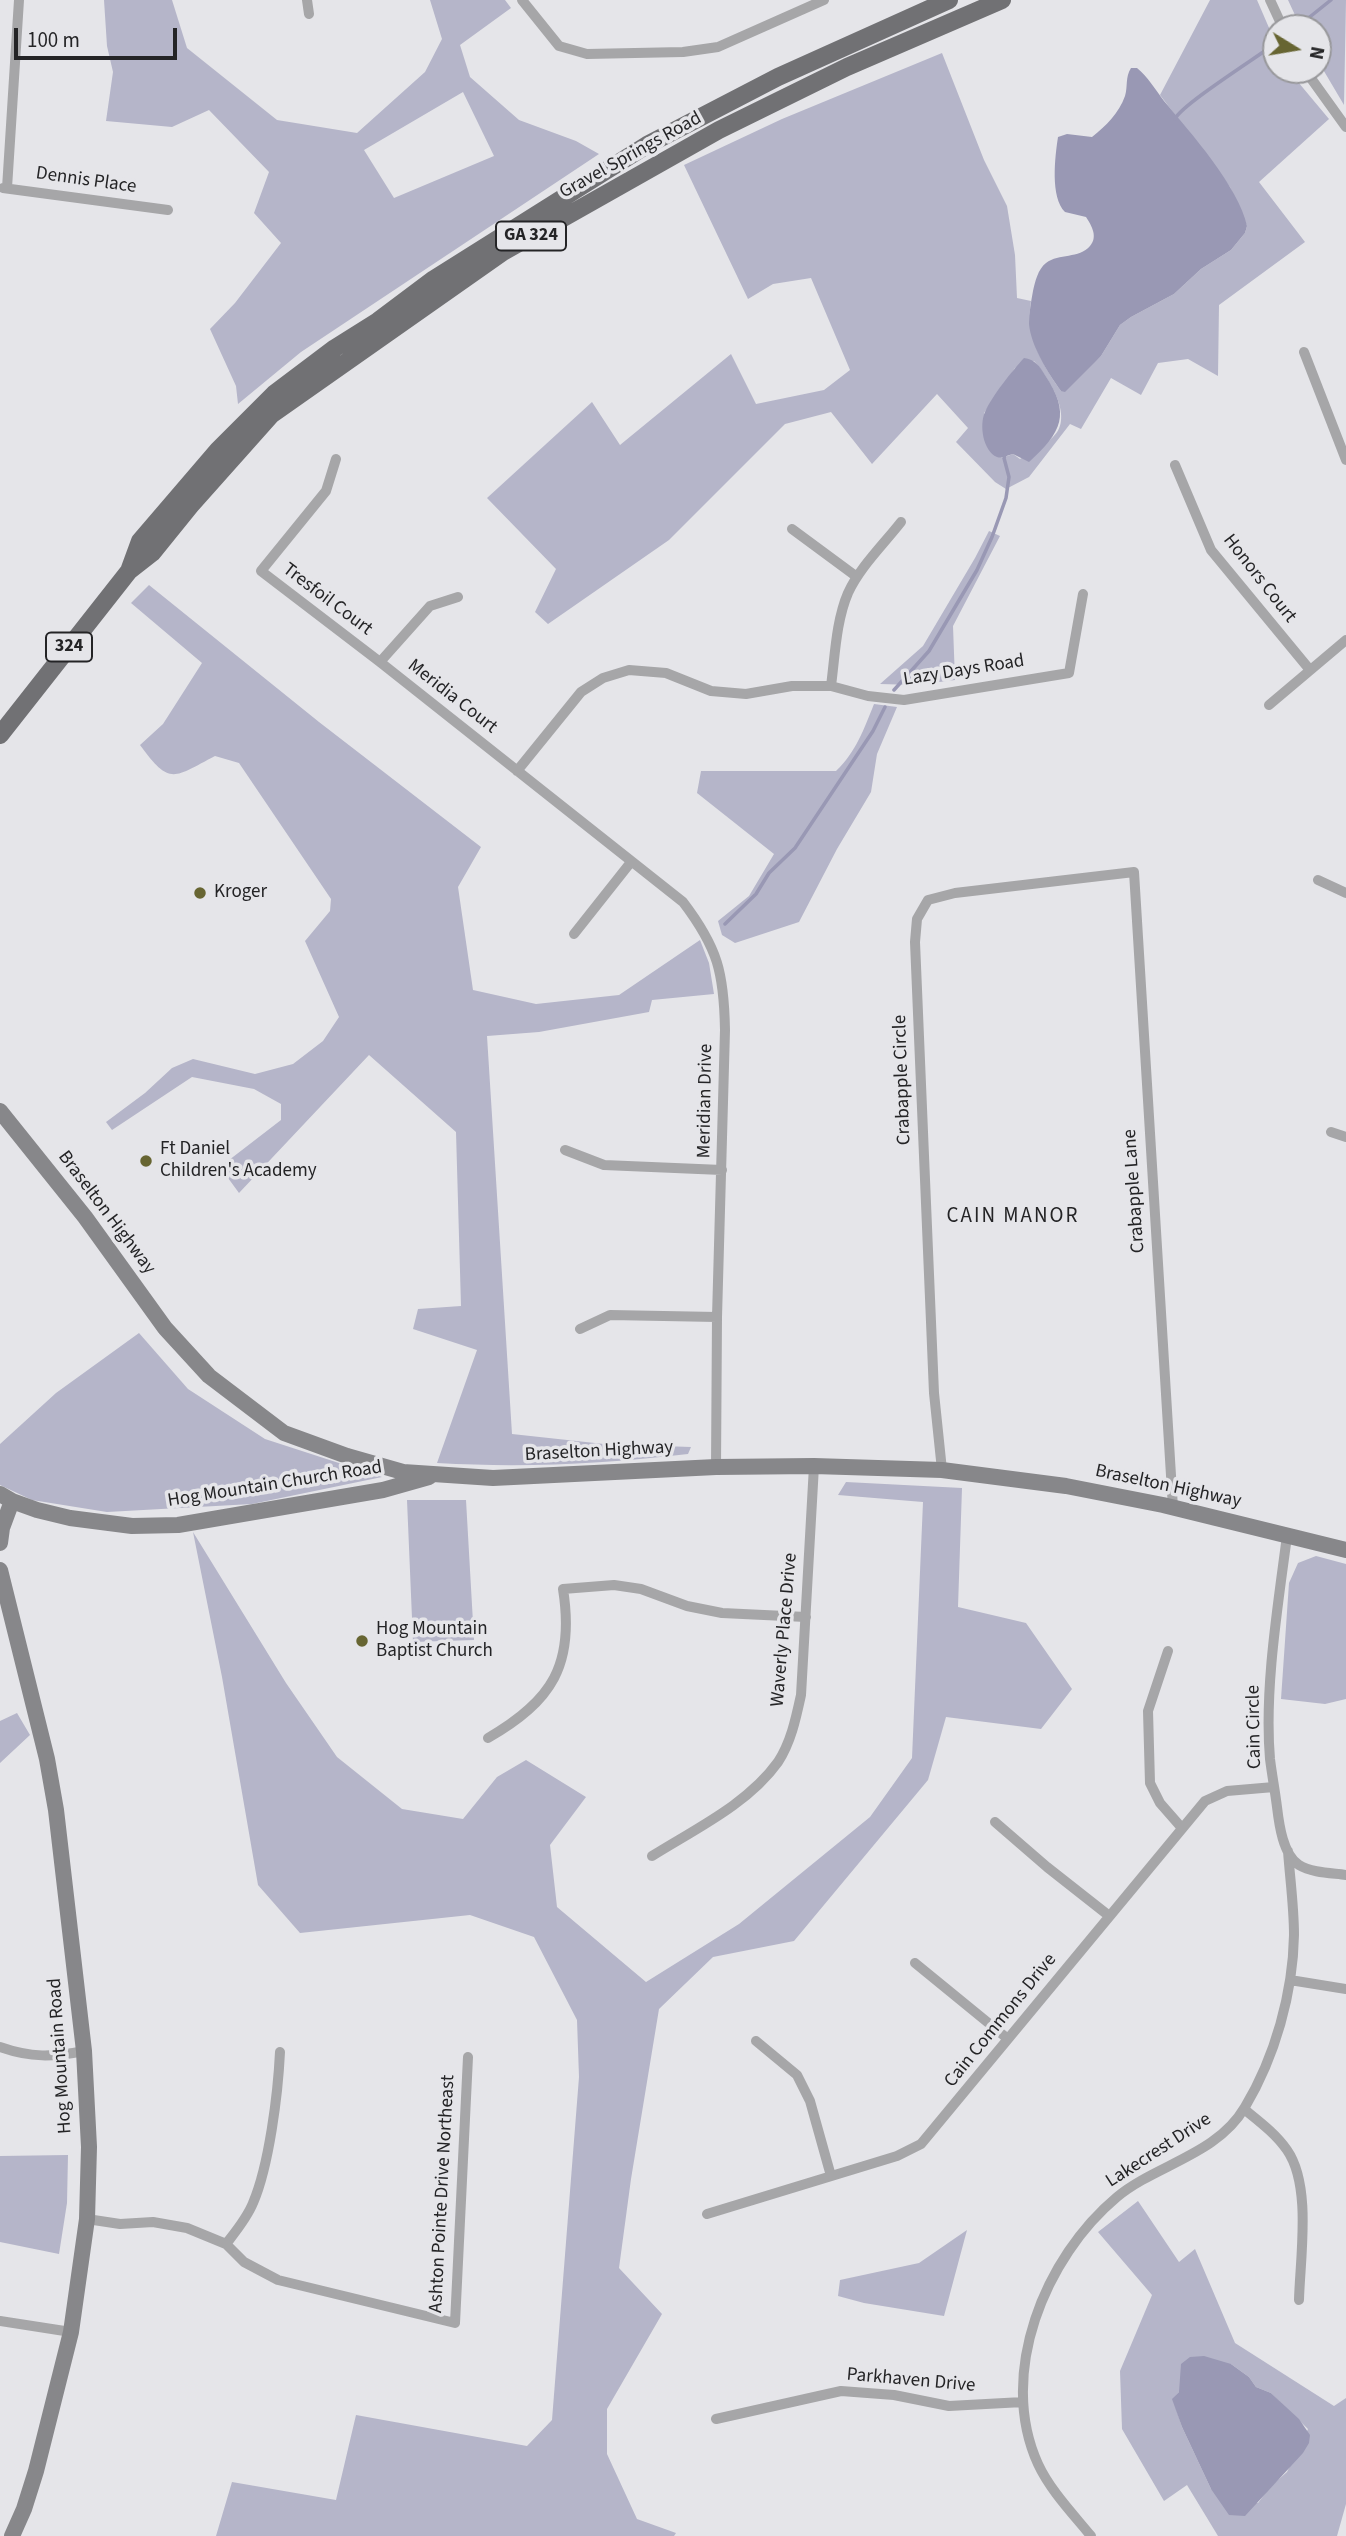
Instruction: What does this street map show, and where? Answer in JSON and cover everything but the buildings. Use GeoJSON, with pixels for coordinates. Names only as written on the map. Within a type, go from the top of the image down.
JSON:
{"type":"FeatureCollection","features":[{"type":"Feature","properties":{"kind":"main road","name":"Gravel Springs Road"},"geometry":{"type":"LineString","coordinates":[[129,571],[140,541],[218,450],[274,394],[434,279],[648,145],[778,77],[949,0]]}},
{"type":"Feature","properties":{"kind":"main road","name":"Gravel Springs Road"},"geometry":{"type":"LineString","coordinates":[[0,735],[129,571],[152,553],[271,415],[503,252],[719,130],[847,67],[1002,0]]}},
{"type":"Feature","properties":{"kind":"main road","name":"Braselton Highway"},"geometry":{"type":"LineString","coordinates":[[0,1111],[85,1217],[165,1328],[209,1376],[284,1433],[382,1466],[435,1475],[494,1478],[814,1466],[942,1470],[1066,1486],[1173,1508],[1346,1550]]}},
{"type":"Feature","properties":{"kind":"main road","name":"Hog Mountain Church Road"},"geometry":{"type":"LineString","coordinates":[[6,1498],[37,1510],[108,1524],[178,1525],[383,1490],[435,1475]]}},
{"type":"Feature","properties":{"kind":"main road"},"geometry":{"type":"LineString","coordinates":[[0,1543],[6,1498]]}},
{"type":"Feature","properties":{"kind":"main road","name":"Hog Mountain Road"},"geometry":{"type":"LineString","coordinates":[[0,1570],[57,1810],[84,2051],[89,2147],[86,2219],[71,2332],[36,2471],[12,2536]]}},
{"type":"Feature","properties":{"kind":"street"},"geometry":{"type":"LineString","coordinates":[[3,188],[19,0]]}},
{"type":"Feature","properties":{"kind":"street"},"geometry":{"type":"LineString","coordinates":[[307,0],[309,14]]}},
{"type":"Feature","properties":{"kind":"street"},"geometry":{"type":"LineString","coordinates":[[522,0],[559,46],[587,54],[683,52],[718,47],[824,0]]}},
{"type":"Feature","properties":{"kind":"street"},"geometry":{"type":"LineString","coordinates":[[1315,84],[1346,127]]}},
{"type":"Feature","properties":{"kind":"street","name":"Dennis Place"},"geometry":{"type":"LineString","coordinates":[[3,188],[168,209]]}},
{"type":"Feature","properties":{"kind":"street"},"geometry":{"type":"LineString","coordinates":[[1304,352],[1346,460]]}},
{"type":"Feature","properties":{"kind":"street","name":"Tresfoil Court"},"geometry":{"type":"LineString","coordinates":[[337,459],[326,491],[261,571],[380,662]]}},
{"type":"Feature","properties":{"kind":"street","name":"Honors Court"},"geometry":{"type":"LineString","coordinates":[[1175,465],[1211,550],[1310,670]]}},
{"type":"Feature","properties":{"kind":"street"},"geometry":{"type":"LineString","coordinates":[[831,686],[842,613],[848,594],[901,522]]}},
{"type":"Feature","properties":{"kind":"street"},"geometry":{"type":"LineString","coordinates":[[792,529],[858,577]]}},
{"type":"Feature","properties":{"kind":"street","name":"Lazy Days Road"},"geometry":{"type":"LineString","coordinates":[[517,771],[581,692],[603,678],[629,670],[666,673],[711,691],[746,694],[792,686],[831,686],[868,696],[904,700],[1069,673],[1083,594]]}},
{"type":"Feature","properties":{"kind":"street","name":"Meridia Court"},"geometry":{"type":"LineString","coordinates":[[458,597],[430,606],[380,662],[517,771]]}},
{"type":"Feature","properties":{"kind":"street"},"geometry":{"type":"LineString","coordinates":[[1269,705],[1346,640]]}},
{"type":"Feature","properties":{"kind":"street"},"geometry":{"type":"LineString","coordinates":[[517,771],[631,862],[574,934]]}},
{"type":"Feature","properties":{"kind":"street","name":"Meridian Drive"},"geometry":{"type":"LineString","coordinates":[[631,862],[683,902],[705,931],[724,990],[716,1468]]}},
{"type":"Feature","properties":{"kind":"street","name":"Crabapple Circle"},"geometry":{"type":"LineString","coordinates":[[942,1470],[934,1380],[915,942],[917,919],[928,900],[955,893],[1135,872]]}},
{"type":"Feature","properties":{"kind":"street","name":"Crabapple Lane"},"geometry":{"type":"LineString","coordinates":[[1135,872],[1173,1508]]}},
{"type":"Feature","properties":{"kind":"street"},"geometry":{"type":"LineString","coordinates":[[1318,880],[1346,893]]}},
{"type":"Feature","properties":{"kind":"street"},"geometry":{"type":"LineString","coordinates":[[1331,1132],[1346,1137]]}},
{"type":"Feature","properties":{"kind":"street"},"geometry":{"type":"LineString","coordinates":[[565,1150],[604,1165],[722,1170]]}},
{"type":"Feature","properties":{"kind":"street"},"geometry":{"type":"LineString","coordinates":[[580,1329],[610,1315],[718,1317]]}},
{"type":"Feature","properties":{"kind":"street","name":"Waverly Place Drive"},"geometry":{"type":"LineString","coordinates":[[652,1856],[756,1787],[779,1761],[794,1729],[801,1695],[814,1466]]}},
{"type":"Feature","properties":{"kind":"street","name":"Cain Circle"},"geometry":{"type":"LineString","coordinates":[[1287,1536],[1276,1619],[1270,1702],[1270,1758],[1279,1824],[1288,1851]]}},
{"type":"Feature","properties":{"kind":"street"},"geometry":{"type":"LineString","coordinates":[[488,1738],[517,1722],[540,1700],[552,1682],[562,1659],[567,1634],[563,1589],[614,1585],[641,1589],[687,1606],[722,1613],[806,1617]]}},
{"type":"Feature","properties":{"kind":"street"},"geometry":{"type":"LineString","coordinates":[[1168,1651],[1148,1711],[1150,1783],[1160,1803],[1181,1827]]}},
{"type":"Feature","properties":{"kind":"street","name":"Cain Commons Drive"},"geometry":{"type":"LineString","coordinates":[[707,2214],[897,2156],[921,2144],[1205,1801],[1227,1791],[1274,1787]]}},
{"type":"Feature","properties":{"kind":"street"},"geometry":{"type":"LineString","coordinates":[[995,1822],[1108,1915]]}},
{"type":"Feature","properties":{"kind":"street"},"geometry":{"type":"LineString","coordinates":[[1288,1851],[1298,1865],[1346,1875]]}},
{"type":"Feature","properties":{"kind":"street","name":"Lakecrest Drive"},"geometry":{"type":"LineString","coordinates":[[1091,2536],[1038,2465],[1029,2437],[1023,2402],[1024,2355],[1034,2322],[1062,2263],[1087,2226],[1118,2196],[1190,2156],[1218,2137],[1244,2109],[1261,2074],[1280,2023],[1290,1980],[1294,1935],[1288,1851]]}},
{"type":"Feature","properties":{"kind":"street"},"geometry":{"type":"LineString","coordinates":[[915,1963],[1008,2039]]}},
{"type":"Feature","properties":{"kind":"street"},"geometry":{"type":"LineString","coordinates":[[1290,1980],[1346,1989]]}},
{"type":"Feature","properties":{"kind":"street"},"geometry":{"type":"LineString","coordinates":[[756,2040],[797,2075],[810,2101],[831,2176]]}},
{"type":"Feature","properties":{"kind":"street"},"geometry":{"type":"LineString","coordinates":[[0,2046],[15,2052],[48,2057],[84,2051]]}},
{"type":"Feature","properties":{"kind":"street"},"geometry":{"type":"LineString","coordinates":[[226,2244],[245,2219],[259,2189],[270,2129],[279,2052]]}},
{"type":"Feature","properties":{"kind":"street","name":"Ashton Pointe Drive Northeast"},"geometry":{"type":"LineString","coordinates":[[86,2219],[120,2224],[153,2222],[187,2228],[226,2244],[244,2262],[278,2280],[455,2323],[468,2057]]}},
{"type":"Feature","properties":{"kind":"street"},"geometry":{"type":"LineString","coordinates":[[1244,2109],[1276,2136],[1289,2153],[1297,2174],[1302,2200],[1299,2300]]}},
{"type":"Feature","properties":{"kind":"street"},"geometry":{"type":"LineString","coordinates":[[0,2320],[71,2332]]}},
{"type":"Feature","properties":{"kind":"street","name":"Parkhaven Drive"},"geometry":{"type":"LineString","coordinates":[[716,2419],[841,2391],[894,2395],[949,2406],[1023,2402]]}},
{"type":"Feature","properties":{"kind":"shaded area"},"geometry":{"type":"Polygon","coordinates":[[[104,0],[172,0],[187,48],[277,120],[357,133],[425,72],[442,39],[430,0],[505,0],[511,8],[460,45],[470,77],[519,120],[576,141],[599,154],[301,352],[238,404],[236,386],[210,329],[235,303],[281,243],[254,213],[269,172],[209,110],[172,127],[106,121],[113,72],[107,46],[104,0]],[[463,92],[364,150],[394,198],[494,156],[463,92]]]}},
{"type":"Feature","properties":{"kind":"shaded area"},"geometry":{"type":"Polygon","coordinates":[[[1210,0],[1257,0],[1263,14],[1262,84],[1300,84],[1329,119],[1259,182],[1305,242],[1219,305],[1218,376],[1188,359],[1158,363],[1141,395],[1111,378],[1081,429],[1070,424],[1029,477],[1006,489],[995,482],[956,442],[968,428],[937,394],[872,464],[831,412],[785,424],[669,540],[548,624],[535,612],[556,569],[487,498],[592,402],[620,445],[731,354],[756,404],[824,390],[850,370],[811,278],[773,284],[748,299],[684,165],[782,119],[942,53],[984,160],[1007,206],[1015,255],[1017,298],[1031,301],[1030,325],[1037,349],[1047,371],[1061,391],[1101,356],[1120,325],[1174,294],[1201,269],[1231,250],[1245,233],[1247,226],[1230,187],[1160,95],[1210,0]],[[1034,361],[1015,368],[984,413],[1002,458],[1013,454],[1020,459],[1053,437],[1059,429],[1060,408],[1052,387],[1034,361]]]}},
{"type":"Feature","properties":{"kind":"shaded area"},"geometry":{"type":"Polygon","coordinates":[[[1288,0],[1346,0],[1344,105],[1332,84],[1332,14],[1294,14],[1288,0]]]}},
{"type":"Feature","properties":{"kind":"shaded area"},"geometry":{"type":"Polygon","coordinates":[[[1131,68],[1137,68],[1145,75],[1212,160],[1234,194],[1247,226],[1245,233],[1231,250],[1201,269],[1174,294],[1120,325],[1101,356],[1065,392],[1061,391],[1041,359],[1029,324],[1033,291],[1041,269],[1051,260],[1080,253],[1090,246],[1094,239],[1086,217],[1065,212],[1057,197],[1055,176],[1058,137],[1067,134],[1092,137],[1102,128],[1116,114],[1122,102],[1131,68]]]}},
{"type":"Feature","properties":{"kind":"shaded area"},"geometry":{"type":"Polygon","coordinates":[[[1024,358],[1034,362],[1043,372],[1053,389],[1060,412],[1055,432],[1029,462],[1013,454],[1001,458],[992,454],[985,444],[982,430],[983,417],[988,406],[1024,358]]]}},
{"type":"Feature","properties":{"kind":"shaded area"},"geometry":{"type":"Polygon","coordinates":[[[989,531],[1000,536],[953,626],[955,680],[916,685],[880,684],[923,646],[989,531]]]}},
{"type":"Feature","properties":{"kind":"shaded area"},"geometry":{"type":"Polygon","coordinates":[[[149,585],[319,722],[481,847],[458,887],[473,990],[536,1004],[619,995],[700,940],[709,963],[714,994],[652,1000],[649,1012],[539,1032],[487,1036],[512,1434],[604,1444],[691,1447],[688,1454],[562,1464],[437,1463],[477,1350],[413,1329],[418,1309],[461,1306],[456,1132],[369,1055],[239,1193],[220,1167],[281,1120],[281,1104],[254,1089],[192,1077],[112,1130],[106,1122],[145,1093],[172,1068],[193,1059],[255,1074],[293,1064],[323,1041],[339,1017],[305,941],[330,911],[331,899],[239,763],[215,756],[181,773],[173,774],[158,767],[140,745],[163,724],[202,663],[131,603],[149,585]]]}},
{"type":"Feature","properties":{"kind":"shaded area"},"geometry":{"type":"Polygon","coordinates":[[[874,704],[897,707],[877,754],[871,792],[837,849],[799,922],[735,943],[722,935],[718,921],[749,896],[774,854],[697,793],[701,771],[836,771],[854,748],[874,704]]]}},
{"type":"Feature","properties":{"kind":"shaded area"},"geometry":{"type":"Polygon","coordinates":[[[139,1333],[188,1389],[265,1439],[382,1477],[252,1504],[107,1512],[32,1500],[0,1485],[0,1444],[56,1393],[139,1333]]]}},
{"type":"Feature","properties":{"kind":"shaded area"},"geometry":{"type":"Polygon","coordinates":[[[846,1482],[962,1488],[958,1607],[1026,1623],[1072,1689],[1041,1729],[946,1717],[928,1780],[794,1941],[713,1957],[659,2009],[619,2268],[662,2314],[607,2409],[607,2454],[637,2519],[676,2533],[674,2536],[216,2536],[232,2482],[336,2500],[356,2415],[527,2446],[552,2420],[579,2077],[577,2020],[534,1937],[470,1915],[300,1933],[258,1885],[222,1677],[193,1532],[286,1683],[337,1757],[402,1809],[463,1819],[497,1777],[526,1760],[586,1797],[550,1845],[557,1907],[646,1982],[739,1924],[870,1817],[912,1758],[923,1502],[838,1495],[846,1482]]]}},
{"type":"Feature","properties":{"kind":"shaded area"},"geometry":{"type":"Polygon","coordinates":[[[407,1500],[466,1500],[474,1640],[413,1642],[407,1500]]]}},
{"type":"Feature","properties":{"kind":"shaded area"},"geometry":{"type":"Polygon","coordinates":[[[1316,1556],[1346,1564],[1346,1699],[1325,1704],[1281,1699],[1289,1583],[1298,1563],[1316,1556]]]}},
{"type":"Feature","properties":{"kind":"shaded area"},"geometry":{"type":"Polygon","coordinates":[[[17,1713],[30,1735],[0,1763],[0,1721],[17,1713]]]}},
{"type":"Feature","properties":{"kind":"shaded area"},"geometry":{"type":"Polygon","coordinates":[[[68,2155],[67,2203],[59,2254],[0,2242],[0,2156],[68,2155]]]}},
{"type":"Feature","properties":{"kind":"shaded area"},"geometry":{"type":"Polygon","coordinates":[[[1138,2201],[1179,2262],[1195,2249],[1235,2343],[1334,2406],[1346,2398],[1346,2504],[1337,2536],[1218,2536],[1187,2485],[1164,2501],[1122,2429],[1120,2371],[1152,2295],[1098,2232],[1138,2201]],[[1231,2364],[1179,2392],[1173,2399],[1182,2427],[1211,2489],[1258,2503],[1270,2487],[1287,2472],[1308,2429],[1271,2393],[1256,2387],[1249,2377],[1231,2364]]]}},
{"type":"Feature","properties":{"kind":"shaded area"},"geometry":{"type":"Polygon","coordinates":[[[967,2230],[944,2316],[838,2296],[840,2280],[919,2263],[967,2230]]]}},
{"type":"Feature","properties":{"kind":"shaded area"},"geometry":{"type":"Polygon","coordinates":[[[1204,2356],[1231,2364],[1249,2377],[1256,2387],[1271,2393],[1299,2419],[1310,2435],[1303,2453],[1245,2516],[1229,2515],[1211,2489],[1172,2399],[1179,2392],[1181,2364],[1190,2357],[1204,2356]]]}},
{"type":"Feature","properties":{"kind":"waterway"},"geometry":{"type":"LineString","coordinates":[[1314,14],[1331,0]]}},
{"type":"Feature","properties":{"kind":"waterway"},"geometry":{"type":"LineString","coordinates":[[1175,119],[1205,92],[1262,53]]}},
{"type":"Feature","properties":{"kind":"waterway"},"geometry":{"type":"LineString","coordinates":[[894,690],[929,651],[977,570],[1006,498],[1009,477],[1004,458],[1006,452]]}},
{"type":"Feature","properties":{"kind":"waterway"},"geometry":{"type":"LineString","coordinates":[[725,924],[756,894],[769,873],[795,848],[873,731],[885,707]]}},
{"type":"Feature","properties":{"kind":"place","name":"Kroger"},"geometry":{"type":"Point","coordinates":[200,893]}},
{"type":"Feature","properties":{"kind":"place","name":"Ft Daniel Children's Academy"},"geometry":{"type":"Point","coordinates":[146,1161]}},
{"type":"Feature","properties":{"kind":"place","name":"Hog Mountain Baptist Church"},"geometry":{"type":"Point","coordinates":[362,1641]}},
{"type":"Feature","properties":{"kind":"district","name":"CAIN MANOR"},"geometry":{"type":"Point","coordinates":[1013,1217]}}]}
